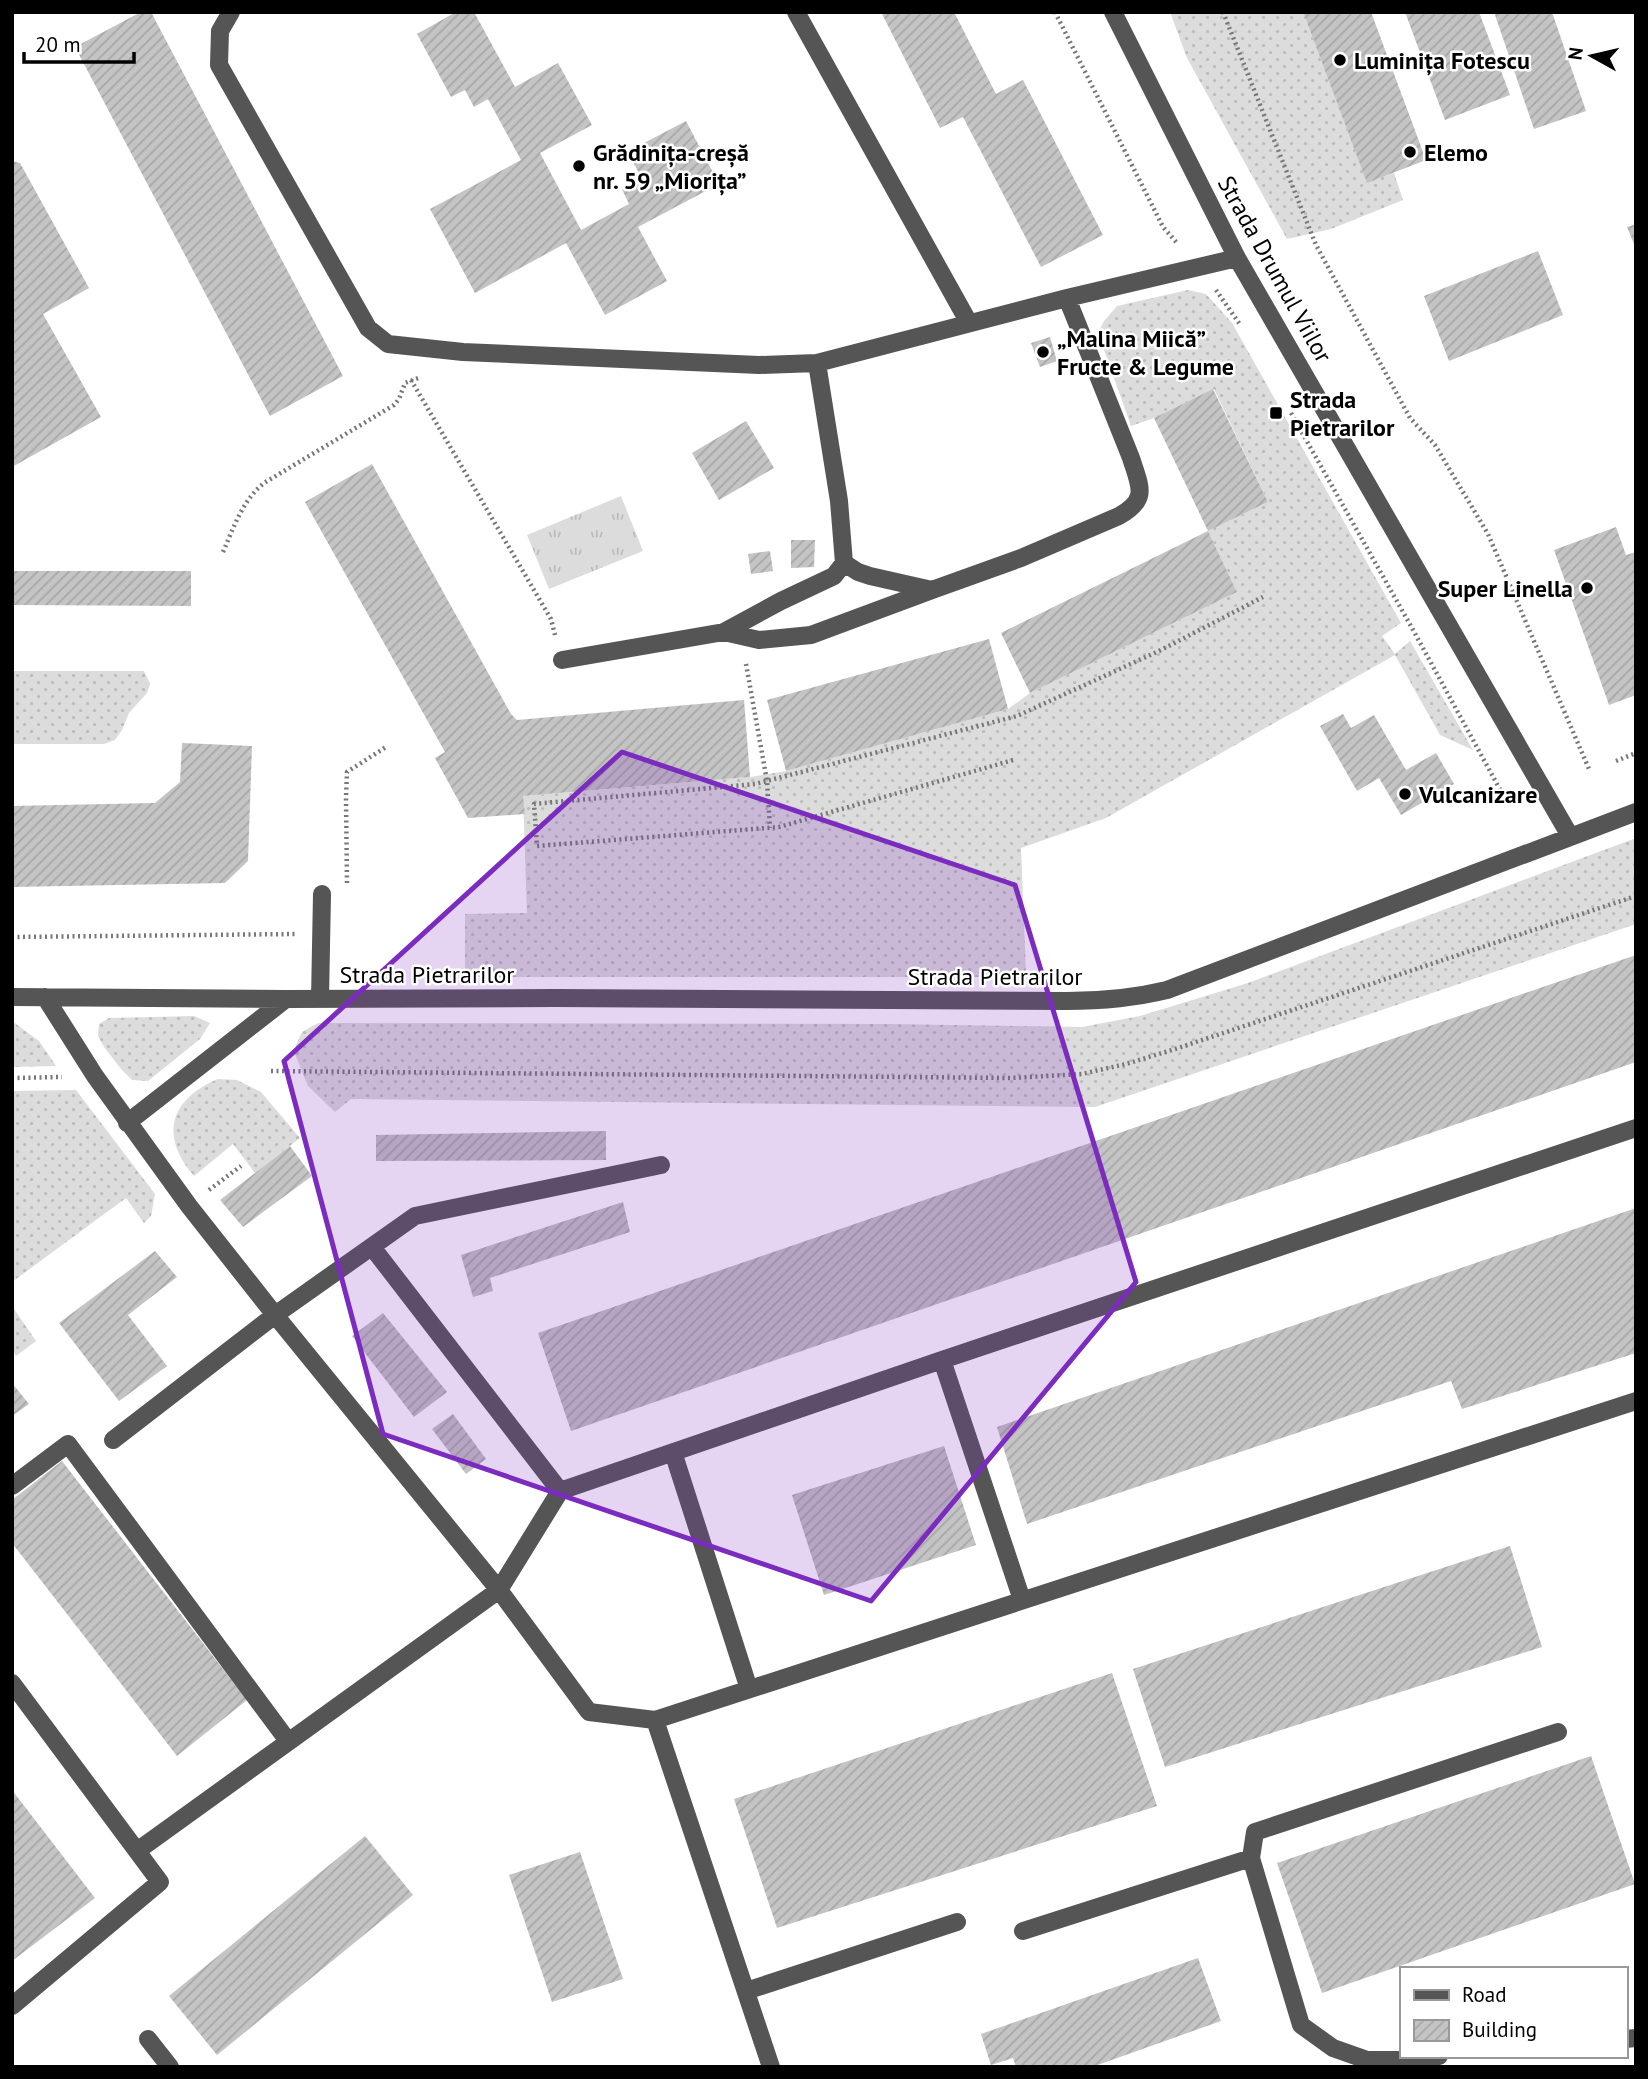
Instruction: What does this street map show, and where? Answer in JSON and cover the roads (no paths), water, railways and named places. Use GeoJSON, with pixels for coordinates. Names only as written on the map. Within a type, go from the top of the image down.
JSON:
{"type":"FeatureCollection","features":[{"type":"Feature","properties":{"kind":"street"},"geometry":{"type":"LineString","coordinates":[[231,12],[220,31],[219,65],[368,328],[388,344],[463,352],[759,365],[817,363],[1067,298],[1237,258]]}},
{"type":"Feature","properties":{"kind":"street"},"geometry":{"type":"LineString","coordinates":[[796,12],[969,323]]}},
{"type":"Feature","properties":{"kind":"street","name":"Strada Drumul Viilor"},"geometry":{"type":"LineString","coordinates":[[1112,12],[1237,258],[1570,836]]}},
{"type":"Feature","properties":{"kind":"street"},"geometry":{"type":"LineString","coordinates":[[562,660],[732,634],[758,640],[811,635],[1021,558],[1133,508],[1139,498],[1140,484],[1067,298]]}},
{"type":"Feature","properties":{"kind":"street"},"geometry":{"type":"LineString","coordinates":[[732,634],[781,601],[834,576],[844,563],[839,501],[817,363]]}},
{"type":"Feature","properties":{"kind":"street"},"geometry":{"type":"LineString","coordinates":[[844,563],[870,576],[932,590]]}},
{"type":"Feature","properties":{"kind":"street","name":"Strada Pietrarilor"},"geometry":{"type":"LineString","coordinates":[[12,997],[1088,1001],[1134,998],[1167,990],[1636,812]]}},
{"type":"Feature","properties":{"kind":"street","name":"Strada Pietrarilor"},"geometry":{"type":"LineString","coordinates":[[320,999],[322,901]]}},
{"type":"Feature","properties":{"kind":"street"},"geometry":{"type":"LineString","coordinates":[[44,997],[94,1076],[189,1206],[499,1590],[589,1712],[655,1720],[1636,1401]]}},
{"type":"Feature","properties":{"kind":"street"},"geometry":{"type":"LineString","coordinates":[[127,1123],[286,999]]}},
{"type":"Feature","properties":{"kind":"street"},"geometry":{"type":"LineString","coordinates":[[136,1851],[499,1590],[560,1491],[1636,1128]]}},
{"type":"Feature","properties":{"kind":"street"},"geometry":{"type":"LineString","coordinates":[[113,1440],[275,1315],[415,1216],[661,1165]]}},
{"type":"Feature","properties":{"kind":"street"},"geometry":{"type":"LineString","coordinates":[[372,1247],[560,1491]]}},
{"type":"Feature","properties":{"kind":"street"},"geometry":{"type":"LineString","coordinates":[[942,1360],[1022,1600]]}},
{"type":"Feature","properties":{"kind":"street"},"geometry":{"type":"LineString","coordinates":[[12,1486],[68,1444],[288,1741]]}},
{"type":"Feature","properties":{"kind":"street"},"geometry":{"type":"LineString","coordinates":[[673,1452],[749,1689]]}},
{"type":"Feature","properties":{"kind":"street"},"geometry":{"type":"LineString","coordinates":[[12,1683],[160,1882],[12,2006]]}},
{"type":"Feature","properties":{"kind":"street"},"geometry":{"type":"LineString","coordinates":[[655,1720],[771,2067]]}},
{"type":"Feature","properties":{"kind":"street"},"geometry":{"type":"LineString","coordinates":[[1420,2058],[1367,2060],[1333,2048],[1301,2025],[1251,1858],[1255,1832],[1558,1732]]}},
{"type":"Feature","properties":{"kind":"street"},"geometry":{"type":"LineString","coordinates":[[1023,1931],[1251,1858]]}},
{"type":"Feature","properties":{"kind":"street"},"geometry":{"type":"LineString","coordinates":[[746,1991],[957,1922]]}},
{"type":"Feature","properties":{"kind":"street"},"geometry":{"type":"LineString","coordinates":[[148,2039],[170,2067]]}},
{"type":"Feature","properties":{"kind":"place","name":"Luminița Fotescu"},"geometry":{"type":"Point","coordinates":[1340,60]}},
{"type":"Feature","properties":{"kind":"place","name":"Elemo"},"geometry":{"type":"Point","coordinates":[1410,152]}},
{"type":"Feature","properties":{"kind":"place","name":"Grădinița-creșă nr. 59 „Miorița”"},"geometry":{"type":"Point","coordinates":[579,166]}},
{"type":"Feature","properties":{"kind":"place","name":"„Malina Miică” Fructe & Legume"},"geometry":{"type":"Point","coordinates":[1043,352]}},
{"type":"Feature","properties":{"kind":"place","name":"Strada Pietrarilor"},"geometry":{"type":"Point","coordinates":[1276,413]}},
{"type":"Feature","properties":{"kind":"place","name":"Super Linella"},"geometry":{"type":"Point","coordinates":[1587,588]}},
{"type":"Feature","properties":{"kind":"place","name":"Vulcanizare"},"geometry":{"type":"Point","coordinates":[1405,794]}}]}
